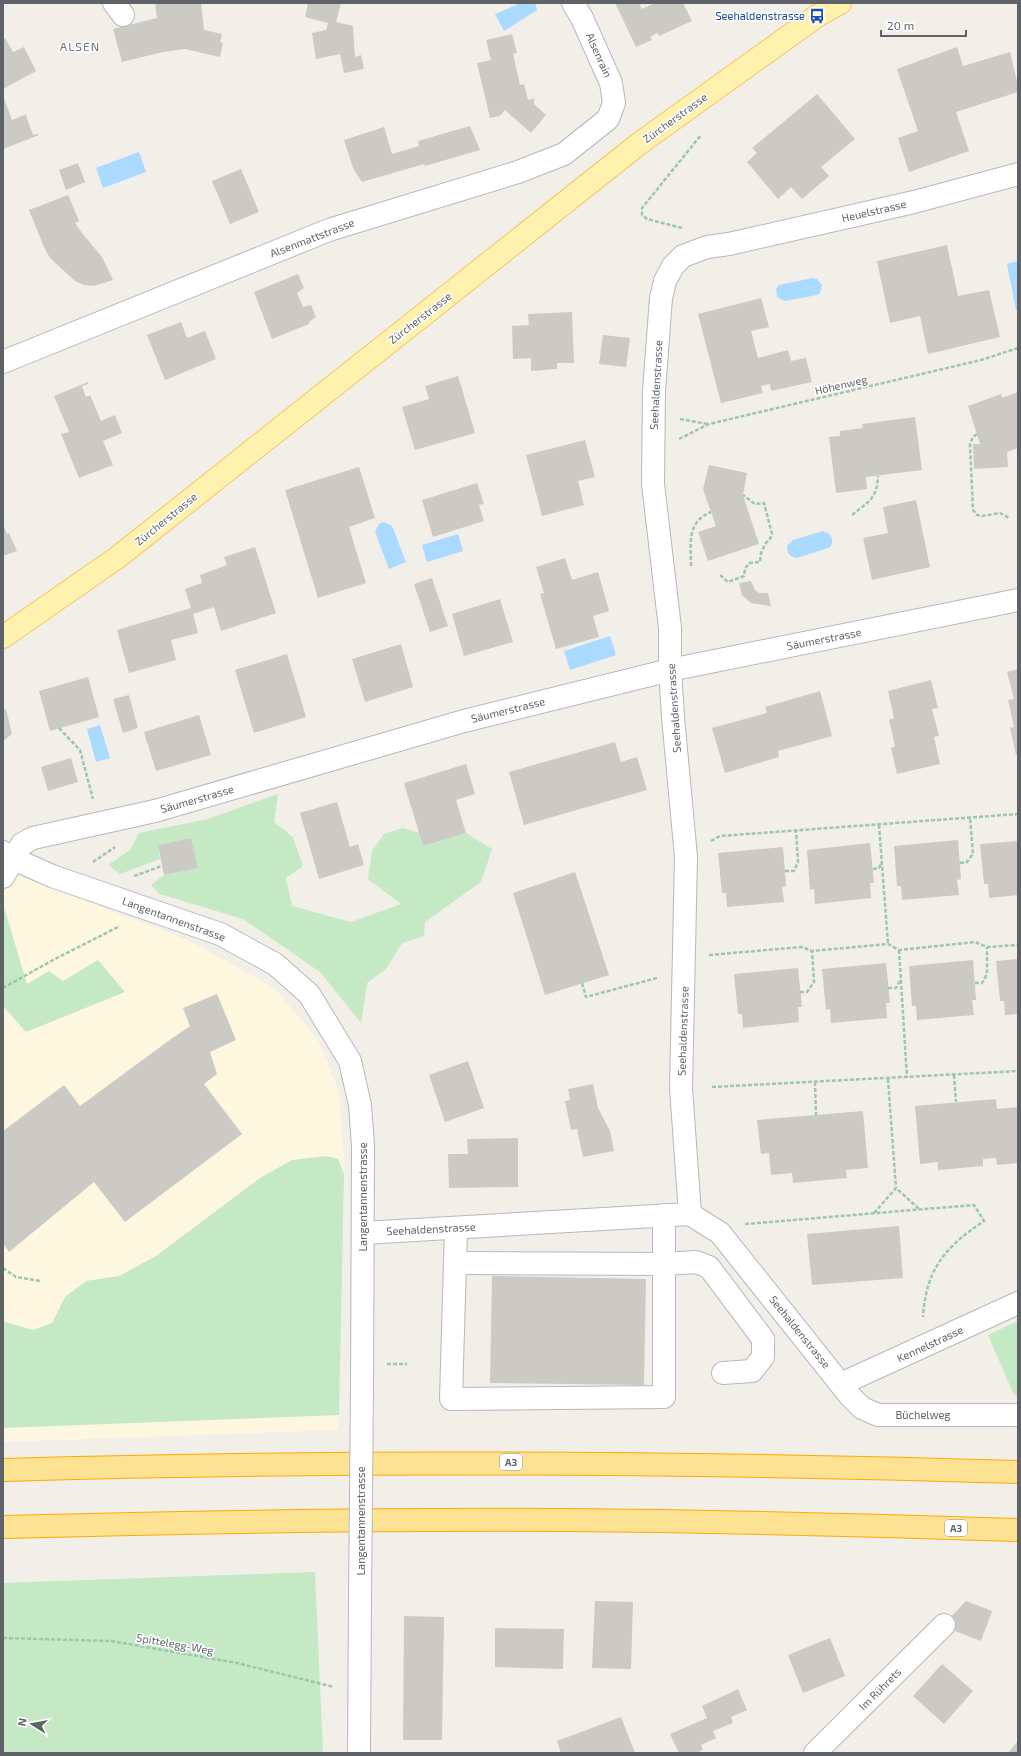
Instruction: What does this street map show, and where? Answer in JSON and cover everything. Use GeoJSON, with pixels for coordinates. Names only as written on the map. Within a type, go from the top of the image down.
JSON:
{"type":"FeatureCollection","features":[{"type":"Feature","properties":{"kind":"highway","name":"A3"},"geometry":{"type":"LineString","coordinates":[[3,1470],[264,1464],[526,1462],[798,1465],[1018,1472]]}},
{"type":"Feature","properties":{"kind":"highway","name":"A3"},"geometry":{"type":"LineString","coordinates":[[3,1527],[285,1521],[563,1520],[759,1523],[1018,1530]]}},
{"type":"Feature","properties":{"kind":"main road","name":"Zürcherstrasse"},"geometry":{"type":"LineString","coordinates":[[3,637],[118,557],[640,143],[816,16],[840,3]]}},
{"type":"Feature","properties":{"kind":"street","name":"Alsenrain"},"geometry":{"type":"LineString","coordinates":[[573,3],[582,18],[611,83],[614,103],[612,110]]}},
{"type":"Feature","properties":{"kind":"street","name":"Alsenmattstrasse"},"geometry":{"type":"LineString","coordinates":[[3,362],[329,230],[541,165],[564,154],[589,135],[608,119],[612,110]]}},
{"type":"Feature","properties":{"kind":"street","name":"Heuelstrasse"},"geometry":{"type":"LineString","coordinates":[[729,244],[914,202],[1018,174]]}},
{"type":"Feature","properties":{"kind":"street","name":"Seehaldenstrasse"},"geometry":{"type":"LineString","coordinates":[[690,1214],[681,1088],[685,963],[686,843],[673,717],[670,670],[670,628],[653,477],[654,391],[661,298],[665,281],[673,266],[683,256],[707,247],[729,244]]}},
{"type":"Feature","properties":{"kind":"street","name":"Säumerstrasse"},"geometry":{"type":"LineString","coordinates":[[7,863],[22,844],[33,838],[155,811],[464,721],[670,670],[1018,600]]}},
{"type":"Feature","properties":{"kind":"street","name":"Langentannenstrasse"},"geometry":{"type":"LineString","coordinates":[[7,863],[52,876],[220,934],[275,964],[309,994],[350,1061],[360,1105],[363,1146],[359,1753]]}},
{"type":"Feature","properties":{"kind":"street","name":"Seehaldenstrasse"},"geometry":{"type":"LineString","coordinates":[[363,1233],[690,1214],[720,1233],[841,1384]]}},
{"type":"Feature","properties":{"kind":"street"},"geometry":{"type":"LineString","coordinates":[[456,1228],[452,1399],[664,1397],[664,1215]]}},
{"type":"Feature","properties":{"kind":"street"},"geometry":{"type":"LineString","coordinates":[[455,1263],[664,1264],[696,1262],[709,1267],[763,1340],[763,1358],[752,1371],[723,1373]]}},
{"type":"Feature","properties":{"kind":"street","name":"Kennelstrasse"},"geometry":{"type":"LineString","coordinates":[[841,1384],[1018,1303]]}},
{"type":"Feature","properties":{"kind":"street","name":"Büchelweg"},"geometry":{"type":"LineString","coordinates":[[841,1384],[862,1408],[878,1415],[1018,1415]]}},
{"type":"Feature","properties":{"kind":"street","name":"Im Rührets"},"geometry":{"type":"LineString","coordinates":[[816,1753],[944,1625]]}},
{"type":"Feature","properties":{"kind":"path"},"geometry":{"type":"LineString","coordinates":[[688,229],[647,219],[642,215],[642,208],[702,135]]}},
{"type":"Feature","properties":{"kind":"path","name":"Höhenweg"},"geometry":{"type":"LineString","coordinates":[[676,440],[709,424],[981,360],[1018,348]]}},
{"type":"Feature","properties":{"kind":"path"},"geometry":{"type":"LineString","coordinates":[[977,434],[973,437],[970,444],[973,510],[977,515],[982,516],[1000,513],[1009,518]]}},
{"type":"Feature","properties":{"kind":"path"},"geometry":{"type":"LineString","coordinates":[[852,515],[873,498],[878,487],[878,476]]}},
{"type":"Feature","properties":{"kind":"path"},"geometry":{"type":"LineString","coordinates":[[720,576],[728,582],[744,576],[745,570],[749,564],[760,562],[761,553],[772,534],[764,504],[754,504],[743,495]]}},
{"type":"Feature","properties":{"kind":"path"},"geometry":{"type":"LineString","coordinates":[[691,570],[690,540],[694,525],[702,515],[711,512]]}},
{"type":"Feature","properties":{"kind":"path"},"geometry":{"type":"LineString","coordinates":[[59,728],[80,750],[93,800]]}},
{"type":"Feature","properties":{"kind":"path"},"geometry":{"type":"LineString","coordinates":[[713,841],[720,836],[1018,814]]}},
{"type":"Feature","properties":{"kind":"path"},"geometry":{"type":"LineString","coordinates":[[960,863],[967,862],[973,854],[970,818]]}},
{"type":"Feature","properties":{"kind":"path"},"geometry":{"type":"LineString","coordinates":[[879,825],[888,944]]}},
{"type":"Feature","properties":{"kind":"path"},"geometry":{"type":"LineString","coordinates":[[785,871],[794,870],[798,862],[796,831]]}},
{"type":"Feature","properties":{"kind":"path"},"geometry":{"type":"LineString","coordinates":[[88,866],[116,847]]}},
{"type":"Feature","properties":{"kind":"path"},"geometry":{"type":"LineString","coordinates":[[873,869],[879,868],[882,861]]}},
{"type":"Feature","properties":{"kind":"path"},"geometry":{"type":"LineString","coordinates":[[130,878],[162,866]]}},
{"type":"Feature","properties":{"kind":"path"},"geometry":{"type":"LineString","coordinates":[[3,988],[52,960],[122,925]]}},
{"type":"Feature","properties":{"kind":"path"},"geometry":{"type":"LineString","coordinates":[[582,983],[586,997],[685,963],[802,948],[812,951],[888,944],[899,950],[975,942],[987,947],[1018,945]]}},
{"type":"Feature","properties":{"kind":"path"},"geometry":{"type":"LineString","coordinates":[[975,983],[982,983],[987,974],[987,947]]}},
{"type":"Feature","properties":{"kind":"path"},"geometry":{"type":"LineString","coordinates":[[899,950],[907,1078]]}},
{"type":"Feature","properties":{"kind":"path"},"geometry":{"type":"LineString","coordinates":[[800,992],[807,992],[814,982],[812,951]]}},
{"type":"Feature","properties":{"kind":"path"},"geometry":{"type":"LineString","coordinates":[[888,988],[896,988],[901,978]]}},
{"type":"Feature","properties":{"kind":"path"},"geometry":{"type":"LineString","coordinates":[[712,1087],[888,1079],[1018,1071]]}},
{"type":"Feature","properties":{"kind":"path"},"geometry":{"type":"LineString","coordinates":[[954,1075],[956,1102]]}},
{"type":"Feature","properties":{"kind":"path"},"geometry":{"type":"LineString","coordinates":[[888,1079],[896,1188],[919,1209]]}},
{"type":"Feature","properties":{"kind":"path"},"geometry":{"type":"LineString","coordinates":[[815,1082],[816,1115]]}},
{"type":"Feature","properties":{"kind":"path"},"geometry":{"type":"LineString","coordinates":[[874,1213],[896,1188]]}},
{"type":"Feature","properties":{"kind":"path"},"geometry":{"type":"LineString","coordinates":[[741,1224],[974,1204],[984,1221],[962,1235],[949,1248],[937,1264],[928,1283],[924,1301],[923,1319]]}},
{"type":"Feature","properties":{"kind":"path"},"geometry":{"type":"LineString","coordinates":[[3,1268],[16,1277],[40,1281]]}},
{"type":"Feature","properties":{"kind":"path"},"geometry":{"type":"LineString","coordinates":[[380,1364],[407,1364]]}},
{"type":"Feature","properties":{"kind":"path","name":"Spittelegg-Weg"},"geometry":{"type":"LineString","coordinates":[[3,1638],[111,1641],[236,1663],[340,1689]]}},
{"type":"Feature","properties":{"kind":"shaded area"},"geometry":{"type":"Polygon","coordinates":[[[3,870],[188,940],[274,988],[318,1040],[339,1092],[344,1156],[338,1430],[3,1442],[3,870]]]}},
{"type":"Feature","properties":{"kind":"green space"},"geometry":{"type":"Polygon","coordinates":[[[278,794],[274,822],[293,837],[303,866],[286,878],[292,906],[351,922],[401,904],[368,879],[372,851],[384,834],[403,828],[419,833],[423,846],[466,833],[492,849],[481,882],[425,922],[424,936],[402,943],[386,969],[367,983],[361,1023],[320,972],[243,919],[160,894],[151,885],[164,875],[197,868],[191,838],[158,845],[160,859],[120,874],[108,865],[130,850],[139,833],[208,819],[278,794]]]}},
{"type":"Feature","properties":{"kind":"green space"},"geometry":{"type":"Polygon","coordinates":[[[4,907],[27,984],[49,971],[63,981],[98,960],[125,992],[26,1032],[3,1006],[4,907]]]}},
{"type":"Feature","properties":{"kind":"green space"},"geometry":{"type":"Polygon","coordinates":[[[326,1156],[338,1159],[344,1174],[339,1415],[3,1428],[3,1319],[5,1322],[33,1330],[52,1323],[65,1297],[86,1281],[119,1276],[156,1256],[260,1178],[292,1160],[326,1156]]]}},
{"type":"Feature","properties":{"kind":"green space"},"geometry":{"type":"Polygon","coordinates":[[[1018,1321],[1018,1395],[1014,1395],[988,1335],[1018,1321]]]}},
{"type":"Feature","properties":{"kind":"green space"},"geometry":{"type":"Polygon","coordinates":[[[315,1572],[323,1753],[3,1753],[3,1583],[315,1572]]]}},
{"type":"Feature","properties":{"kind":"water"},"geometry":{"type":"Polygon","coordinates":[[[521,3],[535,3],[537,10],[504,31],[495,14],[521,3]]]}},
{"type":"Feature","properties":{"kind":"water"},"geometry":{"type":"Polygon","coordinates":[[[139,152],[146,172],[103,188],[96,168],[139,152]]]}},
{"type":"Feature","properties":{"kind":"water"},"geometry":{"type":"Polygon","coordinates":[[[1018,261],[1018,310],[1016,310],[1007,264],[1018,261]]]}},
{"type":"Feature","properties":{"kind":"water"},"geometry":{"type":"Polygon","coordinates":[[[813,278],[817,279],[822,285],[820,293],[817,295],[785,301],[777,297],[776,289],[779,285],[813,278]]]}},
{"type":"Feature","properties":{"kind":"water"},"geometry":{"type":"Polygon","coordinates":[[[383,522],[392,526],[406,562],[389,569],[375,532],[379,524],[383,522]]]}},
{"type":"Feature","properties":{"kind":"water"},"geometry":{"type":"Polygon","coordinates":[[[823,531],[828,533],[832,539],[831,546],[828,548],[797,558],[792,557],[788,553],[787,546],[793,540],[823,531]]]}},
{"type":"Feature","properties":{"kind":"water"},"geometry":{"type":"Polygon","coordinates":[[[458,534],[463,551],[427,562],[422,545],[458,534]]]}},
{"type":"Feature","properties":{"kind":"water"},"geometry":{"type":"Polygon","coordinates":[[[610,636],[616,655],[570,670],[564,651],[610,636]]]}},
{"type":"Feature","properties":{"kind":"water"},"geometry":{"type":"Polygon","coordinates":[[[100,725],[110,758],[96,762],[87,729],[100,725]]]}},
{"type":"Feature","properties":{"kind":"building"},"geometry":{"type":"Polygon","coordinates":[[[155,3],[201,3],[204,30],[222,34],[220,42],[223,43],[220,57],[185,49],[163,52],[122,62],[113,29],[157,18],[155,3]]]}},
{"type":"Feature","properties":{"kind":"building"},"geometry":{"type":"Polygon","coordinates":[[[308,3],[341,3],[336,22],[353,26],[355,57],[361,55],[364,69],[344,73],[340,54],[316,59],[312,33],[326,30],[328,23],[305,17],[308,3]]]}},
{"type":"Feature","properties":{"kind":"building"},"geometry":{"type":"Polygon","coordinates":[[[615,3],[639,3],[642,9],[655,3],[683,3],[692,21],[659,36],[657,33],[650,37],[652,40],[636,47],[615,3]]]}},
{"type":"Feature","properties":{"kind":"building"},"geometry":{"type":"Polygon","coordinates":[[[512,34],[517,53],[513,54],[520,85],[524,84],[528,100],[534,98],[534,104],[546,115],[531,133],[505,110],[500,116],[490,118],[477,63],[491,60],[486,40],[512,34]]]}},
{"type":"Feature","properties":{"kind":"building"},"geometry":{"type":"Polygon","coordinates":[[[5,38],[13,52],[24,47],[36,71],[3,89],[3,39],[5,38]]]}},
{"type":"Feature","properties":{"kind":"building"},"geometry":{"type":"Polygon","coordinates":[[[957,47],[963,66],[1010,52],[1018,85],[1018,92],[956,112],[969,151],[909,172],[898,138],[918,131],[897,69],[957,47]]]}},
{"type":"Feature","properties":{"kind":"building"},"geometry":{"type":"Polygon","coordinates":[[[817,94],[855,139],[821,167],[829,176],[802,199],[791,187],[778,199],[747,162],[757,153],[752,148],[817,94]]]}},
{"type":"Feature","properties":{"kind":"building"},"geometry":{"type":"Polygon","coordinates":[[[3,96],[12,120],[27,114],[26,116],[33,135],[39,135],[3,149],[3,96]]]}},
{"type":"Feature","properties":{"kind":"building"},"geometry":{"type":"Polygon","coordinates":[[[470,126],[480,150],[362,182],[353,168],[344,140],[384,127],[392,154],[419,146],[418,141],[470,126]]]}},
{"type":"Feature","properties":{"kind":"building"},"geometry":{"type":"Polygon","coordinates":[[[78,163],[85,182],[66,190],[59,170],[78,163]]]}},
{"type":"Feature","properties":{"kind":"building"},"geometry":{"type":"Polygon","coordinates":[[[241,169],[259,212],[230,224],[212,181],[241,169]]]}},
{"type":"Feature","properties":{"kind":"building"},"geometry":{"type":"Polygon","coordinates":[[[68,195],[79,221],[75,223],[102,257],[113,280],[94,286],[84,285],[75,281],[50,258],[44,247],[29,210],[68,195]]]}},
{"type":"Feature","properties":{"kind":"building"},"geometry":{"type":"Polygon","coordinates":[[[947,245],[958,296],[989,290],[1000,337],[928,354],[920,316],[890,323],[877,261],[947,245]]]}},
{"type":"Feature","properties":{"kind":"building"},"geometry":{"type":"Polygon","coordinates":[[[298,274],[304,288],[297,293],[303,307],[311,305],[316,317],[309,322],[309,324],[272,339],[254,292],[298,274]]]}},
{"type":"Feature","properties":{"kind":"building"},"geometry":{"type":"Polygon","coordinates":[[[761,298],[769,327],[751,331],[758,358],[788,350],[791,361],[806,358],[812,382],[771,391],[770,384],[761,386],[763,393],[721,403],[698,314],[761,298]]]}},
{"type":"Feature","properties":{"kind":"building"},"geometry":{"type":"Polygon","coordinates":[[[572,312],[574,363],[557,363],[557,369],[531,371],[531,358],[513,359],[512,326],[529,325],[528,314],[572,312]]]}},
{"type":"Feature","properties":{"kind":"building"},"geometry":{"type":"Polygon","coordinates":[[[181,322],[187,338],[205,331],[216,359],[165,380],[147,335],[181,322]]]}},
{"type":"Feature","properties":{"kind":"building"},"geometry":{"type":"Polygon","coordinates":[[[603,335],[630,338],[626,367],[599,364],[603,335]]]}},
{"type":"Feature","properties":{"kind":"building"},"geometry":{"type":"Polygon","coordinates":[[[458,376],[475,433],[415,450],[402,407],[429,399],[425,386],[458,376]]]}},
{"type":"Feature","properties":{"kind":"building"},"geometry":{"type":"Polygon","coordinates":[[[88,382],[88,384],[82,386],[86,397],[90,395],[101,421],[115,415],[122,433],[103,441],[113,465],[79,478],[61,434],[69,432],[54,396],[88,382]]]}},
{"type":"Feature","properties":{"kind":"building"},"geometry":{"type":"Polygon","coordinates":[[[1018,392],[1018,448],[1007,452],[1008,467],[974,469],[973,444],[980,444],[968,406],[1001,394],[1002,398],[1018,392]]]}},
{"type":"Feature","properties":{"kind":"building"},"geometry":{"type":"Polygon","coordinates":[[[915,417],[922,470],[866,477],[867,489],[836,493],[829,437],[840,436],[840,431],[863,428],[862,424],[915,417]]]}},
{"type":"Feature","properties":{"kind":"building"},"geometry":{"type":"Polygon","coordinates":[[[585,440],[595,477],[578,481],[584,505],[542,516],[526,455],[585,440]]]}},
{"type":"Feature","properties":{"kind":"building"},"geometry":{"type":"Polygon","coordinates":[[[709,465],[747,473],[743,495],[759,544],[708,561],[698,532],[716,526],[703,489],[709,465]]]}},
{"type":"Feature","properties":{"kind":"building"},"geometry":{"type":"Polygon","coordinates":[[[359,467],[375,518],[349,527],[366,583],[318,598],[285,490],[359,467]]]}},
{"type":"Feature","properties":{"kind":"building"},"geometry":{"type":"Polygon","coordinates":[[[477,483],[484,504],[479,505],[484,521],[433,537],[422,500],[477,483]]]}},
{"type":"Feature","properties":{"kind":"building"},"geometry":{"type":"Polygon","coordinates":[[[916,500],[930,567],[872,580],[863,538],[888,533],[883,507],[916,500]]]}},
{"type":"Feature","properties":{"kind":"building"},"geometry":{"type":"Polygon","coordinates":[[[3,524],[17,551],[3,556],[3,524]]]}},
{"type":"Feature","properties":{"kind":"building"},"geometry":{"type":"Polygon","coordinates":[[[255,547],[276,613],[221,631],[214,607],[193,614],[198,633],[171,640],[176,660],[129,673],[117,630],[191,608],[185,589],[202,583],[200,575],[227,565],[224,557],[255,547]]]}},
{"type":"Feature","properties":{"kind":"building"},"geometry":{"type":"Polygon","coordinates":[[[565,558],[572,580],[598,572],[609,611],[593,616],[599,637],[556,649],[540,594],[544,593],[536,567],[565,558]]]}},
{"type":"Feature","properties":{"kind":"building"},"geometry":{"type":"Polygon","coordinates":[[[432,578],[448,626],[430,632],[414,584],[432,578]]]}},
{"type":"Feature","properties":{"kind":"building"},"geometry":{"type":"Polygon","coordinates":[[[751,581],[755,590],[759,593],[768,593],[771,606],[751,603],[742,595],[739,583],[751,581]]]}},
{"type":"Feature","properties":{"kind":"building"},"geometry":{"type":"Polygon","coordinates":[[[500,599],[513,642],[464,656],[452,614],[500,599]]]}},
{"type":"Feature","properties":{"kind":"building"},"geometry":{"type":"Polygon","coordinates":[[[401,644],[413,687],[365,702],[352,659],[401,644]]]}},
{"type":"Feature","properties":{"kind":"building"},"geometry":{"type":"Polygon","coordinates":[[[287,654],[306,717],[254,733],[235,670],[287,654]]]}},
{"type":"Feature","properties":{"kind":"building"},"geometry":{"type":"Polygon","coordinates":[[[1018,669],[1018,754],[1016,755],[1010,728],[1014,727],[1008,700],[1014,699],[1007,672],[1018,669]]]}},
{"type":"Feature","properties":{"kind":"building"},"geometry":{"type":"Polygon","coordinates":[[[88,677],[99,717],[50,731],[39,691],[88,677]]]}},
{"type":"Feature","properties":{"kind":"building"},"geometry":{"type":"Polygon","coordinates":[[[931,680],[938,708],[932,709],[939,736],[934,737],[940,764],[897,774],[891,748],[895,746],[889,720],[894,718],[888,691],[931,680]]]}},
{"type":"Feature","properties":{"kind":"building"},"geometry":{"type":"Polygon","coordinates":[[[820,691],[832,736],[778,751],[779,757],[725,773],[712,728],[767,713],[765,707],[820,691]]]}},
{"type":"Feature","properties":{"kind":"building"},"geometry":{"type":"Polygon","coordinates":[[[129,695],[138,728],[123,733],[113,699],[129,695]]]}},
{"type":"Feature","properties":{"kind":"building"},"geometry":{"type":"Polygon","coordinates":[[[6,709],[12,734],[3,741],[3,711],[6,709]]]}},
{"type":"Feature","properties":{"kind":"building"},"geometry":{"type":"Polygon","coordinates":[[[199,715],[211,755],[156,771],[144,732],[199,715]]]}},
{"type":"Feature","properties":{"kind":"building"},"geometry":{"type":"Polygon","coordinates":[[[615,742],[621,762],[637,757],[647,790],[524,825],[509,772],[615,742]]]}},
{"type":"Feature","properties":{"kind":"building"},"geometry":{"type":"Polygon","coordinates":[[[71,758],[78,782],[48,791],[41,767],[71,758]]]}},
{"type":"Feature","properties":{"kind":"building"},"geometry":{"type":"Polygon","coordinates":[[[466,764],[475,794],[456,800],[466,833],[423,846],[404,783],[466,764]]]}},
{"type":"Feature","properties":{"kind":"building"},"geometry":{"type":"Polygon","coordinates":[[[337,802],[350,847],[358,844],[364,865],[319,879],[300,813],[337,802]]]}},
{"type":"Feature","properties":{"kind":"building"},"geometry":{"type":"Polygon","coordinates":[[[191,838],[198,868],[164,875],[158,845],[191,838]]]}},
{"type":"Feature","properties":{"kind":"building"},"geometry":{"type":"Polygon","coordinates":[[[958,840],[961,879],[957,880],[959,895],[902,900],[901,886],[897,886],[894,846],[958,840]]]}},
{"type":"Feature","properties":{"kind":"building"},"geometry":{"type":"Polygon","coordinates":[[[1018,841],[1018,895],[989,898],[988,884],[984,884],[980,844],[1018,841]]]}},
{"type":"Feature","properties":{"kind":"building"},"geometry":{"type":"Polygon","coordinates":[[[870,843],[874,883],[870,883],[871,898],[815,904],[814,889],[810,890],[807,850],[870,843]]]}},
{"type":"Feature","properties":{"kind":"building"},"geometry":{"type":"Polygon","coordinates":[[[783,847],[786,886],[782,887],[784,902],[727,907],[726,893],[722,893],[718,853],[783,847]]]}},
{"type":"Feature","properties":{"kind":"building"},"geometry":{"type":"Polygon","coordinates":[[[575,872],[609,975],[545,995],[513,893],[575,872]]]}},
{"type":"Feature","properties":{"kind":"building"},"geometry":{"type":"Polygon","coordinates":[[[1018,959],[1018,1014],[1005,1015],[1004,1001],[1000,1001],[996,961],[1018,959]]]}},
{"type":"Feature","properties":{"kind":"building"},"geometry":{"type":"Polygon","coordinates":[[[973,960],[976,1000],[972,1000],[974,1015],[917,1020],[916,1006],[912,1006],[909,966],[973,960]]]}},
{"type":"Feature","properties":{"kind":"building"},"geometry":{"type":"Polygon","coordinates":[[[886,963],[890,1003],[886,1003],[887,1018],[831,1023],[830,1009],[826,1010],[822,969],[886,963]]]}},
{"type":"Feature","properties":{"kind":"building"},"geometry":{"type":"Polygon","coordinates":[[[798,968],[802,1007],[798,1007],[799,1022],[743,1028],[742,1014],[738,1014],[734,974],[798,968]]]}},
{"type":"Feature","properties":{"kind":"building"},"geometry":{"type":"Polygon","coordinates":[[[217,994],[236,1040],[210,1052],[217,1074],[204,1084],[242,1134],[125,1222],[94,1182],[9,1252],[3,1243],[3,1131],[64,1085],[80,1106],[190,1026],[183,1008],[217,994]]]}},
{"type":"Feature","properties":{"kind":"building"},"geometry":{"type":"Polygon","coordinates":[[[468,1061],[484,1108],[445,1122],[429,1075],[468,1061]]]}},
{"type":"Feature","properties":{"kind":"building"},"geometry":{"type":"Polygon","coordinates":[[[593,1084],[598,1108],[610,1131],[614,1151],[583,1157],[577,1129],[571,1130],[565,1101],[570,1100],[568,1089],[593,1084]]]}},
{"type":"Feature","properties":{"kind":"building"},"geometry":{"type":"Polygon","coordinates":[[[996,1099],[997,1109],[1018,1107],[1018,1163],[997,1165],[996,1158],[983,1159],[983,1166],[938,1170],[938,1162],[920,1164],[915,1106],[996,1099]]]}},
{"type":"Feature","properties":{"kind":"building"},"geometry":{"type":"Polygon","coordinates":[[[863,1111],[868,1168],[846,1170],[847,1178],[793,1183],[792,1173],[771,1175],[769,1153],[761,1154],[757,1120],[863,1111]]]}},
{"type":"Feature","properties":{"kind":"building"},"geometry":{"type":"Polygon","coordinates":[[[518,1138],[518,1187],[449,1188],[448,1154],[468,1154],[467,1139],[518,1138]]]}},
{"type":"Feature","properties":{"kind":"building"},"geometry":{"type":"Polygon","coordinates":[[[899,1226],[903,1278],[812,1285],[807,1234],[899,1226]]]}},
{"type":"Feature","properties":{"kind":"building"},"geometry":{"type":"Polygon","coordinates":[[[492,1276],[646,1279],[644,1385],[490,1383],[492,1276]]]}},
{"type":"Feature","properties":{"kind":"building"},"geometry":{"type":"Polygon","coordinates":[[[595,1601],[633,1602],[631,1669],[592,1668],[595,1601]]]}},
{"type":"Feature","properties":{"kind":"building"},"geometry":{"type":"Polygon","coordinates":[[[966,1601],[992,1611],[981,1641],[947,1628],[951,1617],[966,1601]]]}},
{"type":"Feature","properties":{"kind":"building"},"geometry":{"type":"Polygon","coordinates":[[[404,1616],[444,1617],[442,1740],[403,1740],[404,1616]]]}},
{"type":"Feature","properties":{"kind":"building"},"geometry":{"type":"Polygon","coordinates":[[[495,1628],[564,1629],[563,1669],[495,1667],[495,1628]]]}},
{"type":"Feature","properties":{"kind":"building"},"geometry":{"type":"Polygon","coordinates":[[[830,1638],[845,1676],[803,1693],[788,1655],[830,1638]]]}},
{"type":"Feature","properties":{"kind":"building"},"geometry":{"type":"Polygon","coordinates":[[[942,1664],[973,1691],[944,1724],[913,1696],[942,1664]]]}},
{"type":"Feature","properties":{"kind":"building"},"geometry":{"type":"Polygon","coordinates":[[[738,1689],[747,1710],[731,1717],[733,1723],[713,1731],[716,1738],[701,1745],[703,1750],[696,1753],[679,1753],[670,1734],[707,1718],[702,1706],[738,1689]]]}},
{"type":"Feature","properties":{"kind":"building"},"geometry":{"type":"Polygon","coordinates":[[[621,1717],[635,1753],[561,1753],[557,1741],[621,1717]]]}},
{"type":"Feature","properties":{"kind":"building"},"geometry":{"type":"Polygon","coordinates":[[[1018,1741],[1018,1753],[1008,1753],[1018,1741]]]}},
{"type":"Feature","properties":{"kind":"place","name":"Seehaldenstrasse"},"geometry":{"type":"Point","coordinates":[817,16]}},
{"type":"Feature","properties":{"kind":"district","name":"ALSEN"},"geometry":{"type":"Point","coordinates":[80,47]}}]}
